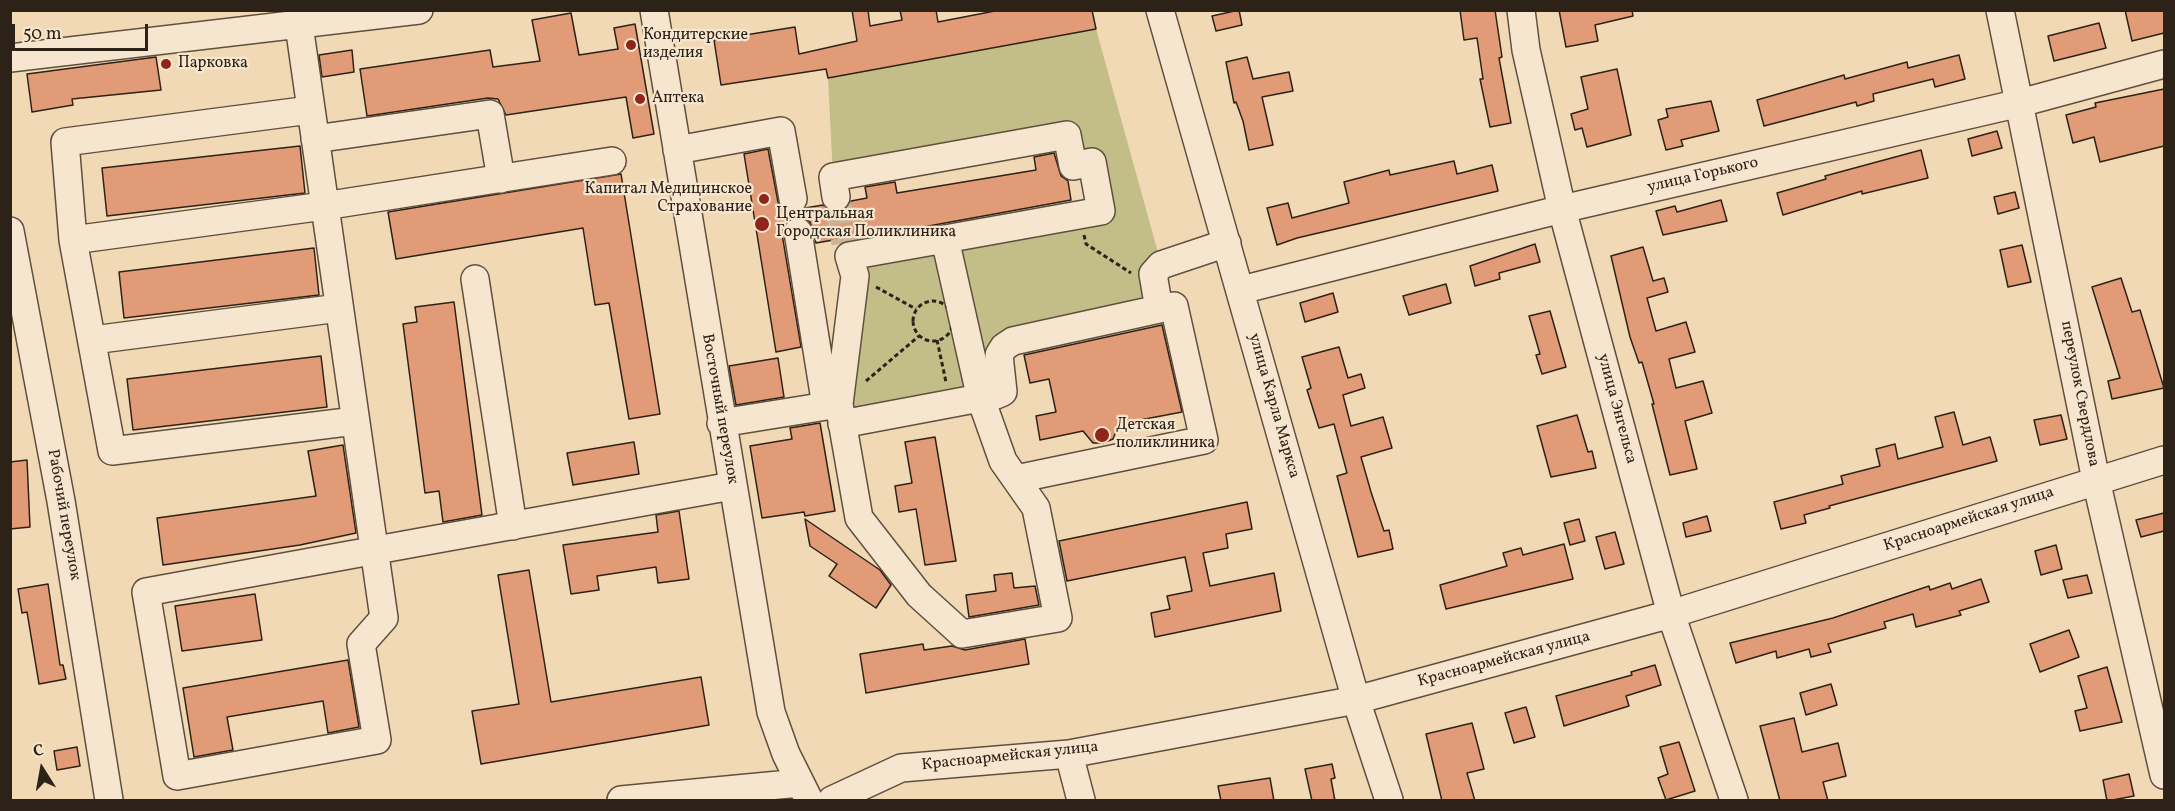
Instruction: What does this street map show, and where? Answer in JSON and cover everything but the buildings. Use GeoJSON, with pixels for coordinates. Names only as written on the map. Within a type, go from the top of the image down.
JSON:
{"type":"FeatureCollection","features":[{"type":"Feature","properties":{"kind":"street"},"geometry":{"type":"LineString","coordinates":[[10,57],[419,10]]}},
{"type":"Feature","properties":{"kind":"street","name":"Восточный переулок"},"geometry":{"type":"LineString","coordinates":[[654,10],[721,423],[771,712],[804,792]]}},
{"type":"Feature","properties":{"kind":"street","name":"улица Карла Маркса"},"geometry":{"type":"LineString","coordinates":[[1160,10],[1356,700],[1389,801]]}},
{"type":"Feature","properties":{"kind":"street","name":"улица Энгельса"},"geometry":{"type":"LineString","coordinates":[[1521,10],[1526,50],[1562,209],[1671,614],[1734,801]]}},
{"type":"Feature","properties":{"kind":"street","name":"переулок Свердлова"},"geometry":{"type":"LineString","coordinates":[[2000,10],[2096,480],[2164,776]]}},
{"type":"Feature","properties":{"kind":"street"},"geometry":{"type":"LineString","coordinates":[[298,25],[355,421],[376,550],[384,618],[361,644],[377,740],[177,776],[146,592],[376,550],[732,486]]}},
{"type":"Feature","properties":{"kind":"street","name":"улица Горького"},"geometry":{"type":"LineString","coordinates":[[1241,290],[1562,209],[2020,103],[2164,64]]}},
{"type":"Feature","properties":{"kind":"street"},"geometry":{"type":"LineString","coordinates":[[310,110],[64,142],[73,240],[93,340],[111,451],[355,421]]}},
{"type":"Feature","properties":{"kind":"street"},"geometry":{"type":"LineString","coordinates":[[315,139],[490,114],[501,178]]}},
{"type":"Feature","properties":{"kind":"street"},"geometry":{"type":"LineString","coordinates":[[677,150],[781,132],[792,200]]}},
{"type":"Feature","properties":{"kind":"street"},"geometry":{"type":"LineString","coordinates":[[836,197],[833,177],[1067,135],[1072,165],[1092,162],[1101,211],[850,258],[836,411]]}},
{"type":"Feature","properties":{"kind":"street"},"geometry":{"type":"LineString","coordinates":[[73,240],[324,206],[612,161]]}},
{"type":"Feature","properties":{"kind":"street","name":"Рабочий переулок"},"geometry":{"type":"LineString","coordinates":[[10,231],[61,501],[109,801]]}},
{"type":"Feature","properties":{"kind":"street"},"geometry":{"type":"LineString","coordinates":[[798,232],[859,518],[919,595],[962,634],[1058,618],[1036,508],[1003,461],[981,399],[945,239]]}},
{"type":"Feature","properties":{"kind":"street"},"geometry":{"type":"LineString","coordinates":[[1159,309],[1153,274],[1161,265],[1227,243]]}},
{"type":"Feature","properties":{"kind":"street"},"geometry":{"type":"LineString","coordinates":[[475,279],[513,526]]}},
{"type":"Feature","properties":{"kind":"street"},"geometry":{"type":"LineString","coordinates":[[721,423],[836,411],[951,405],[981,399],[1003,392],[999,355],[1004,347],[1013,341],[1174,306],[1204,440],[1016,479]]}},
{"type":"Feature","properties":{"kind":"street"},"geometry":{"type":"LineString","coordinates":[[93,340],[339,308]]}},
{"type":"Feature","properties":{"kind":"street","name":"Красноармейская улица"},"geometry":{"type":"LineString","coordinates":[[832,801],[901,768],[1069,754],[1356,700],[1671,614],[2164,460]]}},
{"type":"Feature","properties":{"kind":"street"},"geometry":{"type":"LineString","coordinates":[[1069,754],[1081,801]]}},
{"type":"Feature","properties":{"kind":"street"},"geometry":{"type":"LineString","coordinates":[[621,801],[804,792]]}},
{"type":"Feature","properties":{"kind":"path"},"geometry":{"type":"LineString","coordinates":[[1081,215],[1086,244],[1135,276]]}},
{"type":"Feature","properties":{"kind":"path"},"geometry":{"type":"LineString","coordinates":[[850,258],[916,309]]}},
{"type":"Feature","properties":{"kind":"path"},"geometry":{"type":"LineString","coordinates":[[933,301],[942,303],[949,310],[953,319],[946,336],[937,340],[927,340],[919,336],[914,328],[913,318],[916,309],[924,303],[933,301]]}},
{"type":"Feature","properties":{"kind":"path"},"geometry":{"type":"LineString","coordinates":[[866,381],[919,336]]}},
{"type":"Feature","properties":{"kind":"path"},"geometry":{"type":"LineString","coordinates":[[937,340],[951,405]]}},
{"type":"Feature","properties":{"kind":"shaded area"},"geometry":{"type":"Polygon","coordinates":[[[1096,29],[1159,256],[1151,311],[1013,341],[1004,384],[842,424],[849,256],[1081,215],[1092,163],[1067,135],[833,177],[828,78],[1096,29]]]}},
{"type":"Feature","properties":{"kind":"tunnel"},"geometry":{"type":"LineString","coordinates":[[836,197],[845,243]]}},
{"type":"Feature","properties":{"kind":"place","name":"Кондитерские изделия"},"geometry":{"type":"Point","coordinates":[631,45]}},
{"type":"Feature","properties":{"kind":"place","name":"Парковка"},"geometry":{"type":"Point","coordinates":[166,64]}},
{"type":"Feature","properties":{"kind":"place","name":"Аптека"},"geometry":{"type":"Point","coordinates":[640,99]}},
{"type":"Feature","properties":{"kind":"place","name":"Капитал Медицинское Страхование"},"geometry":{"type":"Point","coordinates":[764,199]}},
{"type":"Feature","properties":{"kind":"place","name":"Центральная Городская Поликлиника"},"geometry":{"type":"Point","coordinates":[762,224]}},
{"type":"Feature","properties":{"kind":"place","name":"Детская поликлиника"},"geometry":{"type":"Point","coordinates":[1102,435]}}]}
